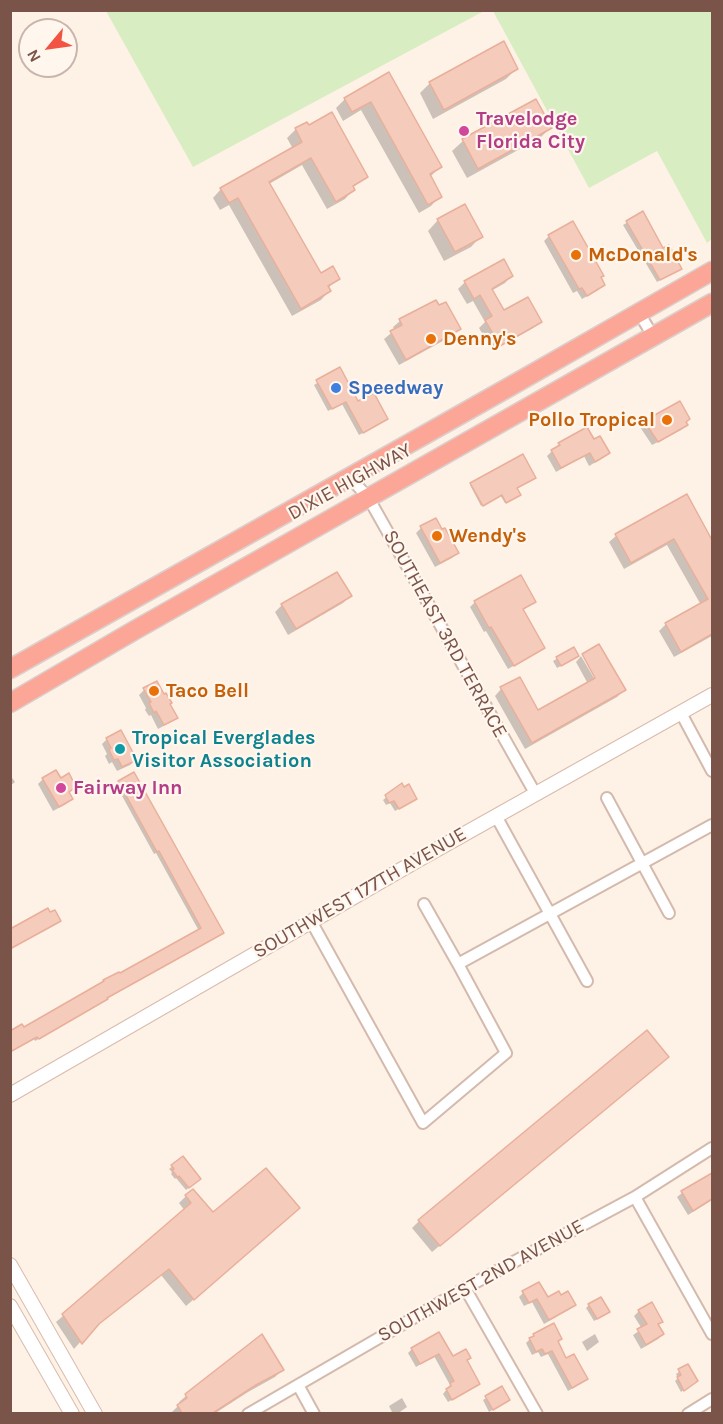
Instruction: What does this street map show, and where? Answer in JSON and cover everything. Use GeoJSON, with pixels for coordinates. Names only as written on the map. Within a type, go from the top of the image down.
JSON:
{"type":"FeatureCollection","features":[{"type":"Feature","properties":{"kind":"highway","name":"DIXIE HIGHWAY"},"geometry":{"type":"LineString","coordinates":[[10,669],[712,271]]}},
{"type":"Feature","properties":{"kind":"highway","name":"DIXIE HIGHWAY"},"geometry":{"type":"LineString","coordinates":[[10,703],[712,303]]}},
{"type":"Feature","properties":{"kind":"main road","name":"SOUTHWEST 177TH AVENUE"},"geometry":{"type":"LineString","coordinates":[[10,1095],[535,793],[712,695]]}},
{"type":"Feature","properties":{"kind":"main road"},"geometry":{"type":"LineString","coordinates":[[10,1265],[95,1413]]}},
{"type":"Feature","properties":{"kind":"main road"},"geometry":{"type":"LineString","coordinates":[[10,1306],[72,1413]]}},
{"type":"Feature","properties":{"kind":"street"},"geometry":{"type":"LineString","coordinates":[[639,313],[653,336]]}},
{"type":"Feature","properties":{"kind":"street","name":"SOUTHEAST 3RD TERRACE"},"geometry":{"type":"LineString","coordinates":[[350,478],[368,497],[535,793]]}},
{"type":"Feature","properties":{"kind":"street"},"geometry":{"type":"LineString","coordinates":[[681,713],[712,771]]}},
{"type":"Feature","properties":{"kind":"street"},"geometry":{"type":"LineString","coordinates":[[607,798],[669,913]]}},
{"type":"Feature","properties":{"kind":"street"},"geometry":{"type":"LineString","coordinates":[[496,816],[587,981]]}},
{"type":"Feature","properties":{"kind":"street"},"geometry":{"type":"LineString","coordinates":[[458,964],[712,825]]}},
{"type":"Feature","properties":{"kind":"street"},"geometry":{"type":"LineString","coordinates":[[311,921],[423,1123],[506,1053],[424,904]]}},
{"type":"Feature","properties":{"kind":"street","name":"SOUTHWEST 2ND AVENUE"},"geometry":{"type":"LineString","coordinates":[[248,1413],[465,1288],[634,1197],[712,1148]]}},
{"type":"Feature","properties":{"kind":"street"},"geometry":{"type":"LineString","coordinates":[[634,1197],[712,1334]]}},
{"type":"Feature","properties":{"kind":"street"},"geometry":{"type":"LineString","coordinates":[[465,1288],[537,1413]]}},
{"type":"Feature","properties":{"kind":"street"},"geometry":{"type":"LineString","coordinates":[[298,1385],[314,1413]]}},
{"type":"Feature","properties":{"kind":"street"},"geometry":{"type":"LineString","coordinates":[[688,1413],[712,1399]]}},
{"type":"Feature","properties":{"kind":"green space"},"geometry":{"type":"Polygon","coordinates":[[[106,11],[484,11],[193,167],[106,11]]]}},
{"type":"Feature","properties":{"kind":"green space"},"geometry":{"type":"Polygon","coordinates":[[[493,11],[712,11],[712,239],[707,243],[657,151],[589,188],[493,11]]]}},
{"type":"Feature","properties":{"kind":"building"},"geometry":{"type":"Polygon","coordinates":[[[504,41],[518,69],[444,110],[429,82],[504,41]]]}},
{"type":"Feature","properties":{"kind":"building"},"geometry":{"type":"Polygon","coordinates":[[[389,72],[442,167],[430,174],[442,197],[428,205],[371,102],[352,112],[344,98],[389,72]]]}},
{"type":"Feature","properties":{"kind":"building"},"geometry":{"type":"Polygon","coordinates":[[[536,99],[552,128],[478,169],[462,139],[536,99]]]}},
{"type":"Feature","properties":{"kind":"building"},"geometry":{"type":"Polygon","coordinates":[[[332,112],[368,177],[353,186],[355,190],[336,202],[311,158],[269,182],[321,273],[333,266],[340,279],[328,286],[331,291],[301,309],[238,198],[229,203],[220,188],[302,142],[295,128],[307,122],[309,125],[332,112]]]}},
{"type":"Feature","properties":{"kind":"building"},"geometry":{"type":"Polygon","coordinates":[[[465,204],[483,237],[455,252],[437,219],[465,204]]]}},
{"type":"Feature","properties":{"kind":"building"},"geometry":{"type":"Polygon","coordinates":[[[643,211],[663,248],[669,245],[682,269],[660,280],[626,221],[643,211]]]}},
{"type":"Feature","properties":{"kind":"building","name":"McDonald's"},"geometry":{"type":"Polygon","coordinates":[[[573,221],[604,276],[601,277],[605,285],[587,296],[582,288],[579,289],[548,235],[573,221]]]}},
{"type":"Feature","properties":{"kind":"building"},"geometry":{"type":"Polygon","coordinates":[[[504,259],[513,276],[492,289],[504,310],[528,297],[542,322],[500,346],[485,320],[492,316],[480,295],[474,299],[464,281],[504,259]]]}},
{"type":"Feature","properties":{"kind":"building"},"geometry":{"type":"Polygon","coordinates":[[[436,300],[439,305],[446,302],[461,329],[406,360],[390,331],[402,325],[399,319],[436,300]]]}},
{"type":"Feature","properties":{"kind":"building"},"geometry":{"type":"Polygon","coordinates":[[[340,367],[358,401],[374,393],[388,419],[363,433],[346,402],[332,409],[316,380],[340,367]]]}},
{"type":"Feature","properties":{"kind":"building","name":"Pollo Tropical"},"geometry":{"type":"Polygon","coordinates":[[[680,401],[690,419],[686,422],[688,425],[658,442],[644,421],[680,401]]]}},
{"type":"Feature","properties":{"kind":"building"},"geometry":{"type":"Polygon","coordinates":[[[587,427],[594,439],[600,436],[610,453],[595,462],[590,453],[561,468],[551,450],[560,445],[558,443],[587,427]]]}},
{"type":"Feature","properties":{"kind":"building"},"geometry":{"type":"Polygon","coordinates":[[[523,454],[536,478],[517,488],[521,495],[506,503],[502,495],[483,506],[470,483],[523,454]]]}},
{"type":"Feature","properties":{"kind":"building"},"geometry":{"type":"Polygon","coordinates":[[[687,494],[712,540],[712,634],[681,652],[665,623],[708,599],[674,539],[631,563],[615,534],[687,494]]]}},
{"type":"Feature","properties":{"kind":"building","name":"Wendy's"},"geometry":{"type":"Polygon","coordinates":[[[436,518],[442,529],[445,528],[459,553],[440,563],[420,526],[436,518]]]}},
{"type":"Feature","properties":{"kind":"building"},"geometry":{"type":"Polygon","coordinates":[[[337,572],[352,596],[296,629],[281,604],[337,572]]]}},
{"type":"Feature","properties":{"kind":"building"},"geometry":{"type":"Polygon","coordinates":[[[521,575],[536,602],[523,609],[545,648],[514,666],[474,601],[521,575]]]}},
{"type":"Feature","properties":{"kind":"building"},"geometry":{"type":"Polygon","coordinates":[[[599,644],[626,690],[532,743],[500,687],[520,677],[538,710],[595,678],[582,654],[599,644]]]}},
{"type":"Feature","properties":{"kind":"building"},"geometry":{"type":"Polygon","coordinates":[[[574,647],[579,656],[561,666],[556,657],[574,647]]]}},
{"type":"Feature","properties":{"kind":"building"},"geometry":{"type":"Polygon","coordinates":[[[157,681],[172,703],[170,704],[178,718],[164,725],[156,711],[154,713],[143,688],[157,681]]]}},
{"type":"Feature","properties":{"kind":"building","name":"Tropical Everglades Visitor Association"},"geometry":{"type":"Polygon","coordinates":[[[121,730],[137,760],[122,767],[118,759],[114,760],[106,738],[121,730]]]}},
{"type":"Feature","properties":{"kind":"building","name":"Fairway Inn"},"geometry":{"type":"Polygon","coordinates":[[[56,770],[61,778],[69,773],[76,787],[69,792],[73,799],[59,807],[42,778],[56,770]]]}},
{"type":"Feature","properties":{"kind":"building"},"geometry":{"type":"Polygon","coordinates":[[[134,772],[224,933],[39,1039],[37,1037],[10,1052],[10,1031],[22,1024],[24,1027],[103,980],[201,928],[118,781],[134,772]]]}},
{"type":"Feature","properties":{"kind":"building"},"geometry":{"type":"Polygon","coordinates":[[[402,783],[404,787],[409,784],[417,799],[399,809],[394,801],[389,803],[385,795],[402,783]]]}},
{"type":"Feature","properties":{"kind":"building"},"geometry":{"type":"Polygon","coordinates":[[[48,908],[50,912],[55,910],[61,921],[10,949],[10,929],[48,908]]]}},
{"type":"Feature","properties":{"kind":"building"},"geometry":{"type":"Polygon","coordinates":[[[647,1030],[669,1057],[440,1246],[418,1220],[647,1030]]]}},
{"type":"Feature","properties":{"kind":"building"},"geometry":{"type":"Polygon","coordinates":[[[183,1156],[201,1179],[189,1188],[179,1176],[178,1178],[171,1165],[183,1156]]]}},
{"type":"Feature","properties":{"kind":"building"},"geometry":{"type":"Polygon","coordinates":[[[266,1168],[300,1208],[194,1300],[169,1269],[99,1324],[82,1344],[62,1314],[191,1203],[185,1195],[193,1189],[213,1212],[266,1168]]]}},
{"type":"Feature","properties":{"kind":"building"},"geometry":{"type":"Polygon","coordinates":[[[712,1173],[712,1199],[693,1211],[681,1191],[712,1173]]]}},
{"type":"Feature","properties":{"kind":"building"},"geometry":{"type":"Polygon","coordinates":[[[539,1282],[548,1297],[559,1291],[561,1295],[568,1291],[576,1305],[549,1320],[537,1299],[529,1303],[522,1291],[539,1282]]]}},
{"type":"Feature","properties":{"kind":"building"},"geometry":{"type":"Polygon","coordinates":[[[601,1297],[610,1312],[597,1319],[588,1304],[601,1297]]]}},
{"type":"Feature","properties":{"kind":"building"},"geometry":{"type":"Polygon","coordinates":[[[652,1302],[663,1322],[658,1324],[664,1334],[646,1345],[637,1329],[647,1324],[638,1310],[652,1302]]]}},
{"type":"Feature","properties":{"kind":"building"},"geometry":{"type":"Polygon","coordinates":[[[554,1323],[562,1339],[558,1341],[566,1358],[574,1354],[588,1379],[572,1388],[552,1351],[545,1354],[542,1349],[536,1352],[529,1338],[554,1323]]]}},
{"type":"Feature","properties":{"kind":"building"},"geometry":{"type":"Polygon","coordinates":[[[439,1332],[453,1356],[466,1349],[471,1358],[467,1360],[480,1384],[452,1400],[446,1389],[454,1381],[439,1354],[420,1364],[411,1348],[439,1332]]]}},
{"type":"Feature","properties":{"kind":"building"},"geometry":{"type":"Polygon","coordinates":[[[262,1334],[284,1370],[213,1413],[182,1413],[177,1405],[187,1398],[185,1394],[262,1334]]]}},
{"type":"Feature","properties":{"kind":"building"},"geometry":{"type":"Polygon","coordinates":[[[688,1364],[698,1381],[684,1391],[677,1377],[681,1375],[678,1369],[688,1364]]]}},
{"type":"Feature","properties":{"kind":"building"},"geometry":{"type":"Polygon","coordinates":[[[502,1386],[510,1400],[493,1410],[485,1396],[502,1386]]]}},
{"type":"Feature","properties":{"kind":"place","name":"Travelodge Florida City"},"geometry":{"type":"Point","coordinates":[464,131]}},
{"type":"Feature","properties":{"kind":"place","name":"McDonald's"},"geometry":{"type":"Point","coordinates":[576,255]}},
{"type":"Feature","properties":{"kind":"place","name":"Denny's"},"geometry":{"type":"Point","coordinates":[431,339]}},
{"type":"Feature","properties":{"kind":"place","name":"Speedway"},"geometry":{"type":"Point","coordinates":[336,388]}},
{"type":"Feature","properties":{"kind":"place","name":"Pollo Tropical"},"geometry":{"type":"Point","coordinates":[667,420]}},
{"type":"Feature","properties":{"kind":"place","name":"Wendy's"},"geometry":{"type":"Point","coordinates":[437,536]}},
{"type":"Feature","properties":{"kind":"place","name":"Taco Bell"},"geometry":{"type":"Point","coordinates":[154,691]}},
{"type":"Feature","properties":{"kind":"place","name":"Tropical Everglades Visitor Association"},"geometry":{"type":"Point","coordinates":[120,749]}},
{"type":"Feature","properties":{"kind":"place","name":"Fairway Inn"},"geometry":{"type":"Point","coordinates":[61,788]}}]}
